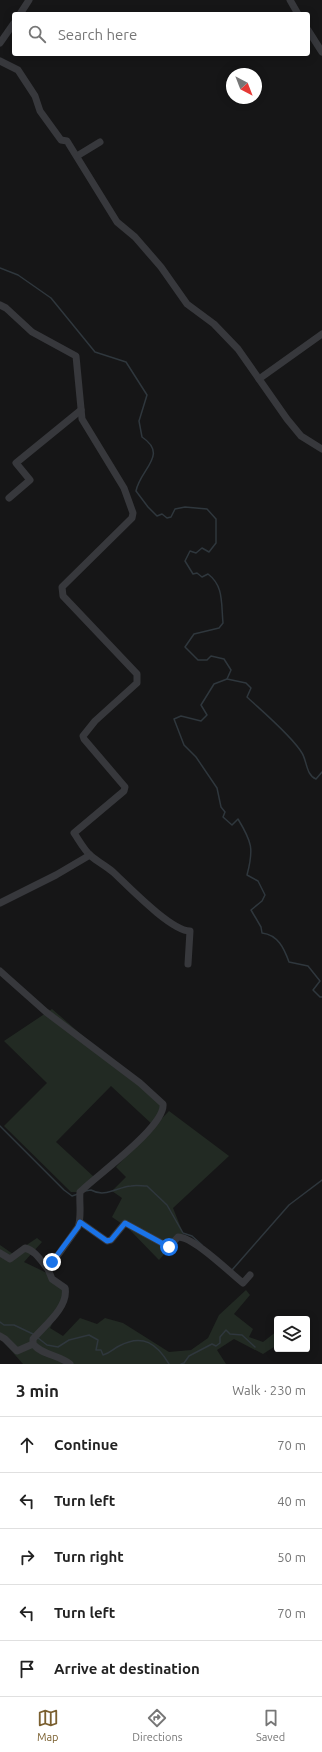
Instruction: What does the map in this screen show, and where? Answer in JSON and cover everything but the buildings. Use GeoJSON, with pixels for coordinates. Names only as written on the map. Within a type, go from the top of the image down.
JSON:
{"type":"FeatureCollection","features":[{"type":"Feature","properties":{"kind":"street"},"geometry":{"type":"LineString","coordinates":[[21,12],[29,0]]}},
{"type":"Feature","properties":{"kind":"street"},"geometry":{"type":"LineString","coordinates":[[290,0],[297,12]]}},
{"type":"Feature","properties":{"kind":"street"},"geometry":{"type":"LineString","coordinates":[[0,44],[12,26]]}},
{"type":"Feature","properties":{"kind":"street"},"geometry":{"type":"LineString","coordinates":[[310,33],[322,52]]}},
{"type":"Feature","properties":{"kind":"street"},"geometry":{"type":"LineString","coordinates":[[0,61],[18,70],[35,96],[40,112],[49,126],[61,140],[67,141],[77,156],[85,173],[106,202],[117,222],[135,237],[161,267],[187,304],[214,324],[238,349],[301,436],[322,449]]}},
{"type":"Feature","properties":{"kind":"street"},"geometry":{"type":"LineString","coordinates":[[77,156],[100,142]]}},
{"type":"Feature","properties":{"kind":"street"},"geometry":{"type":"LineString","coordinates":[[0,305],[6,308],[32,332],[76,356],[82,419],[124,488],[133,513],[132,518],[62,587],[61,591],[63,596],[71,605],[137,674],[138,679],[137,683],[95,721],[83,736],[125,788],[120,795],[74,833],[90,855],[112,871],[157,912],[180,929],[190,931],[188,964]]}},
{"type":"Feature","properties":{"kind":"street"},"geometry":{"type":"LineString","coordinates":[[259,379],[322,334]]}},
{"type":"Feature","properties":{"kind":"street"},"geometry":{"type":"LineString","coordinates":[[8,498],[30,480],[16,463],[81,410]]}},
{"type":"Feature","properties":{"kind":"street"},"geometry":{"type":"LineString","coordinates":[[0,903],[56,875],[90,855]]}},
{"type":"Feature","properties":{"kind":"street"},"geometry":{"type":"LineString","coordinates":[[0,971],[46,1012],[140,1083],[163,1104],[162,1115],[124,1154],[80,1192],[80,1222],[78,1227],[48,1269]]}},
{"type":"Feature","properties":{"kind":"street"},"geometry":{"type":"LineString","coordinates":[[80,1222],[107,1241],[111,1240],[125,1223],[169,1247],[178,1237],[184,1237],[198,1246],[243,1283],[250,1275]]}},
{"type":"Feature","properties":{"kind":"street"},"geometry":{"type":"LineString","coordinates":[[0,1253],[10,1259],[25,1248],[30,1250],[36,1254],[48,1269],[52,1279],[65,1288],[66,1294],[64,1301],[49,1322],[33,1340],[33,1344]]}},
{"type":"Feature","properties":{"kind":"street"},"geometry":{"type":"LineString","coordinates":[[0,1336],[17,1351],[33,1344]]}},
{"type":"Feature","properties":{"kind":"street"},"geometry":{"type":"LineString","coordinates":[[33,1344],[43,1351],[65,1360],[70,1364]]}},
{"type":"Feature","properties":{"kind":"shaded area"},"geometry":{"type":"Polygon","coordinates":[[[52,1009],[162,1105],[153,1125],[111,1086],[56,1142],[94,1177],[78,1192],[71,1192],[4,1126],[47,1083],[4,1041],[52,1009]]]}},
{"type":"Feature","properties":{"kind":"shaded area"},"geometry":{"type":"Polygon","coordinates":[[[169,1111],[229,1156],[173,1208],[183,1233],[159,1260],[128,1228],[112,1217],[122,1198],[112,1191],[126,1177],[116,1167],[169,1111]]]}},
{"type":"Feature","properties":{"kind":"shaded area"},"geometry":{"type":"Polygon","coordinates":[[[37,1238],[42,1242],[24,1262],[49,1274],[69,1288],[50,1328],[63,1336],[80,1318],[97,1324],[105,1318],[123,1323],[169,1352],[191,1350],[208,1338],[219,1315],[246,1290],[250,1295],[234,1314],[253,1329],[249,1337],[263,1342],[274,1333],[274,1347],[263,1354],[234,1339],[217,1350],[226,1364],[23,1364],[0,1338],[0,1245],[13,1254],[37,1238]]]}},
{"type":"Feature","properties":{"kind":"waterway"},"geometry":{"type":"LineString","coordinates":[[0,268],[18,275],[51,298],[95,352],[126,362],[147,395],[139,421],[142,437],[150,444],[153,450],[153,456],[136,491],[148,507],[157,516],[162,514],[167,518],[171,517],[175,509],[185,507],[207,509],[216,519],[216,543],[209,552],[202,548],[196,553],[190,551],[185,561],[193,574],[197,573],[202,577],[208,574],[217,584],[222,602],[223,623],[219,628],[194,634],[185,647],[198,660],[207,660],[211,656],[224,659],[231,670],[227,679],[214,684],[201,705],[207,715],[201,721],[181,716],[174,719],[184,745],[196,757],[217,788],[221,807],[225,812],[223,817],[232,825],[238,819],[249,840],[251,859],[247,875],[258,881],[265,895],[262,901],[251,910],[261,927],[262,933],[272,936],[280,943],[289,962],[308,966],[320,981],[313,990],[320,997],[322,997]]}},
{"type":"Feature","properties":{"kind":"waterway"},"geometry":{"type":"LineString","coordinates":[[227,679],[246,683],[251,688],[247,697],[297,746],[304,756],[310,774],[316,779],[322,772]]}},
{"type":"Feature","properties":{"kind":"waterway"},"geometry":{"type":"LineString","coordinates":[[0,1126],[64,1190],[72,1196],[78,1194]]}},
{"type":"Feature","properties":{"kind":"waterway"},"geometry":{"type":"LineString","coordinates":[[232,1270],[289,1205],[322,1180]]}},
{"type":"Feature","properties":{"kind":"waterway"},"geometry":{"type":"LineString","coordinates":[[85,1191],[91,1190],[106,1193],[126,1187],[147,1186],[167,1205],[183,1233],[192,1236],[202,1245]]}},
{"type":"Feature","properties":{"kind":"waterway"},"geometry":{"type":"LineString","coordinates":[[0,1322],[4,1325],[14,1325],[33,1334]]}},
{"type":"Feature","properties":{"kind":"waterway"},"geometry":{"type":"LineString","coordinates":[[181,1364],[184,1363],[189,1356],[212,1344],[216,1346],[220,1343],[220,1337],[226,1330],[230,1334],[242,1335],[255,1347]]}},
{"type":"Feature","properties":{"kind":"waterway"},"geometry":{"type":"LineString","coordinates":[[38,1338],[47,1345],[58,1347],[69,1340],[89,1335],[98,1340],[96,1350],[101,1350],[103,1355],[128,1342],[142,1341],[154,1346],[160,1351],[169,1364]]}},
{"type":"Feature","properties":{"kind":"route"},"geometry":{"type":"LineString","coordinates":[[52,1262],[78,1227],[80,1222],[107,1241],[111,1240],[125,1223],[169,1247]]}}]}
